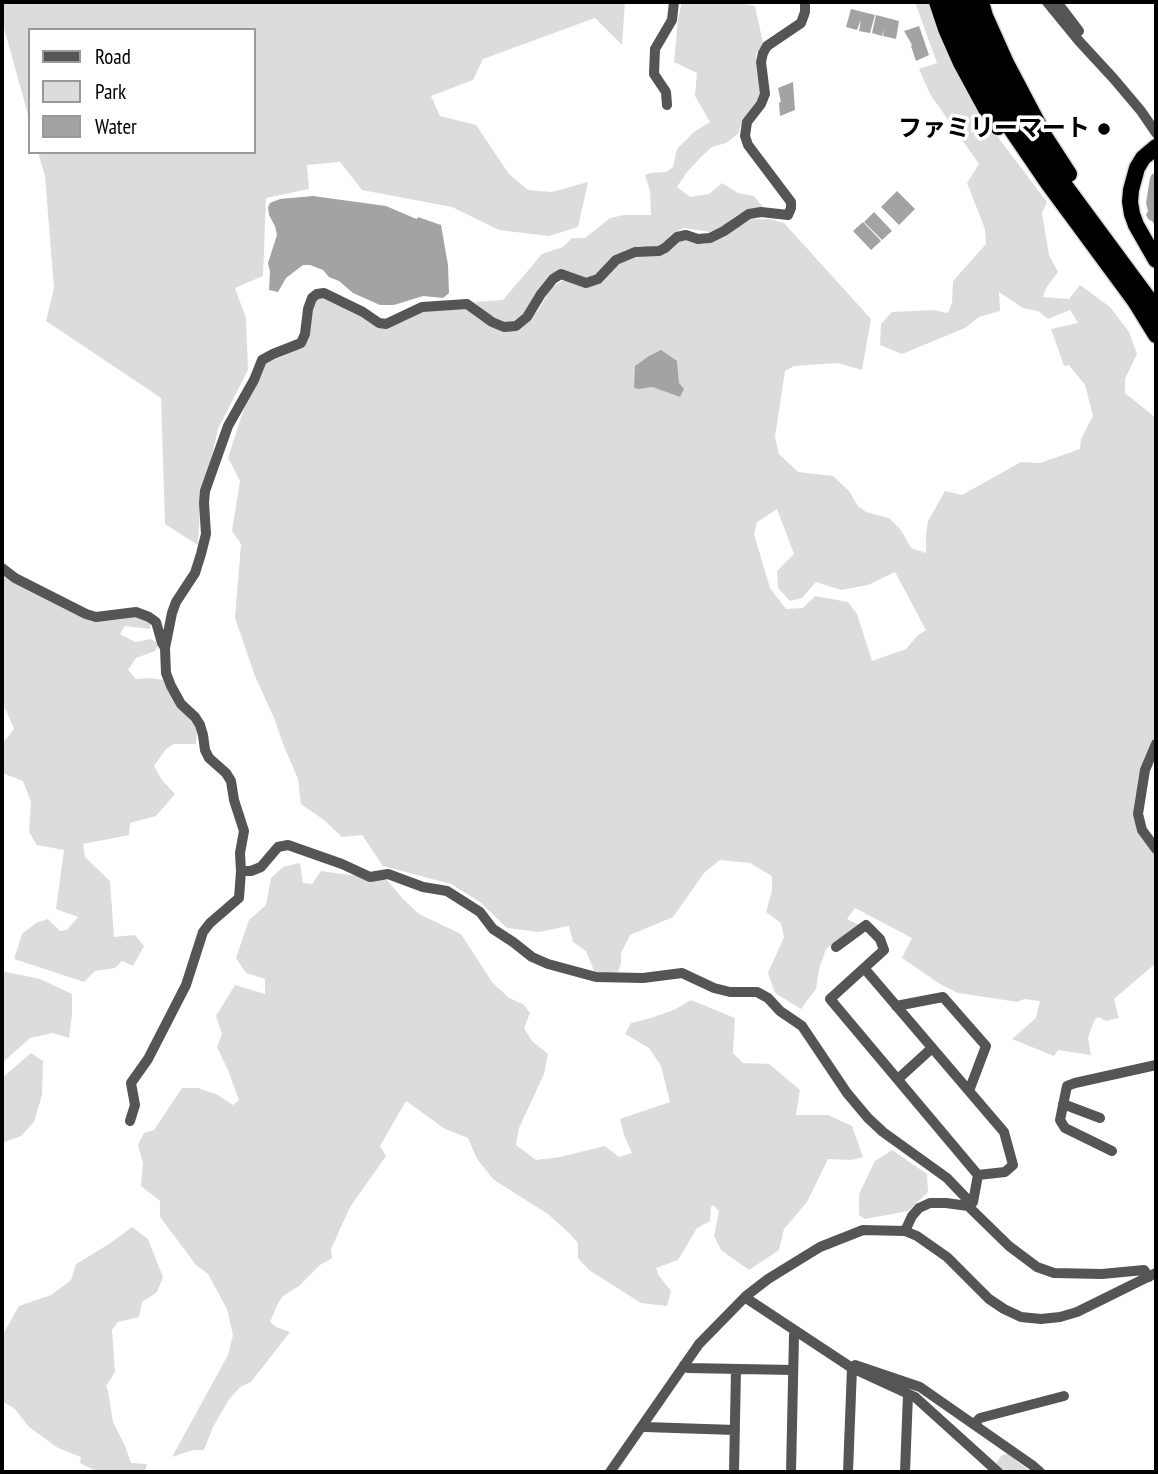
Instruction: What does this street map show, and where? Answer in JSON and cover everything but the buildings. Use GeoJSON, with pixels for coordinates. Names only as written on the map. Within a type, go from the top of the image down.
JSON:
{"type":"FeatureCollection","features":[{"type":"Feature","properties":{"kind":"highway"},"geometry":{"type":"LineString","coordinates":[[937,2],[961,63],[986,109],[1015,152],[1113,271]]}},
{"type":"Feature","properties":{"kind":"highway"},"geometry":{"type":"LineString","coordinates":[[952,2],[974,60],[1005,120],[1135,301],[1156,335]]}},
{"type":"Feature","properties":{"kind":"highway"},"geometry":{"type":"LineString","coordinates":[[966,2],[985,51],[1019,117],[1059,178],[1156,309]]}},
{"type":"Feature","properties":{"kind":"highway"},"geometry":{"type":"LineString","coordinates":[[981,2],[1006,63],[1045,137],[1092,209],[1156,297]]}},
{"type":"Feature","properties":{"kind":"highway"},"geometry":{"type":"LineString","coordinates":[[1156,147],[1143,158],[1137,168],[1130,202],[1136,225],[1156,260]]}},
{"type":"Feature","properties":{"kind":"street"},"geometry":{"type":"LineString","coordinates":[[667,105],[666,92],[654,74],[654,49],[672,20],[674,2]]}},
{"type":"Feature","properties":{"kind":"street"},"geometry":{"type":"LineString","coordinates":[[130,1121],[135,1105],[131,1083],[148,1059],[186,985],[203,932],[239,898],[240,853],[244,831],[231,781],[209,758],[200,725],[181,704],[171,685],[166,674],[165,648],[176,602],[195,573],[201,554],[206,534],[205,491],[228,426],[262,360],[301,343],[305,334],[308,309],[312,298],[317,294],[324,293],[379,323],[386,324],[422,307],[467,304],[492,322],[504,327],[516,326],[527,317],[553,279],[561,274],[586,282],[597,279],[616,260],[635,252],[659,251],[677,237],[686,235],[698,239],[710,238],[749,214],[761,212],[788,215],[791,202],[748,145],[745,136],[747,122],[765,94],[761,62],[763,53],[767,46],[801,23],[805,2]]}},
{"type":"Feature","properties":{"kind":"street"},"geometry":{"type":"LineString","coordinates":[[1047,2],[1105,68]]}},
{"type":"Feature","properties":{"kind":"street"},"geometry":{"type":"LineString","coordinates":[[1057,2],[1156,133]]}},
{"type":"Feature","properties":{"kind":"street"},"geometry":{"type":"LineString","coordinates":[[2,568],[15,578],[86,614],[96,617],[136,612],[149,617],[156,622],[165,648]]}},
{"type":"Feature","properties":{"kind":"street"},"geometry":{"type":"LineString","coordinates":[[1156,744],[1145,770],[1138,814],[1142,830],[1156,849]]}},
{"type":"Feature","properties":{"kind":"street"},"geometry":{"type":"LineString","coordinates":[[241,871],[261,867],[278,847],[288,845],[370,877],[388,874],[423,887],[447,891],[480,912],[493,929],[532,957],[548,964],[596,978],[643,978],[681,973],[714,988],[730,992],[757,992],[802,1026],[847,1093],[868,1118],[947,1178],[968,1200],[968,1206]]}},
{"type":"Feature","properties":{"kind":"street"},"geometry":{"type":"LineString","coordinates":[[836,947],[866,925],[880,939],[884,950],[830,999],[978,1175]]}},
{"type":"Feature","properties":{"kind":"street"},"geometry":{"type":"LineString","coordinates":[[864,968],[1004,1132],[1013,1165],[1006,1172],[978,1175]]}},
{"type":"Feature","properties":{"kind":"street"},"geometry":{"type":"LineString","coordinates":[[896,1006],[943,997],[986,1046],[969,1091]]}},
{"type":"Feature","properties":{"kind":"street"},"geometry":{"type":"LineString","coordinates":[[898,1079],[932,1048]]}},
{"type":"Feature","properties":{"kind":"street"},"geometry":{"type":"LineString","coordinates":[[1112,1151],[1065,1128],[1060,1120],[1067,1086],[1156,1065]]}},
{"type":"Feature","properties":{"kind":"street"},"geometry":{"type":"LineString","coordinates":[[1063,1104],[1100,1118]]}},
{"type":"Feature","properties":{"kind":"street"},"geometry":{"type":"LineString","coordinates":[[968,1206],[973,1202],[978,1175]]}},
{"type":"Feature","properties":{"kind":"street"},"geometry":{"type":"LineString","coordinates":[[905,1231],[919,1208],[930,1203],[968,1206],[1009,1246],[1037,1267],[1054,1273],[1102,1274],[1144,1270],[1152,1275]]}},
{"type":"Feature","properties":{"kind":"street"},"geometry":{"type":"LineString","coordinates":[[610,1472],[699,1344],[746,1296],[820,1247],[863,1230],[905,1231],[927,1242],[947,1257],[989,1299],[1021,1317],[1041,1319],[1077,1312],[1152,1275]]}},
{"type":"Feature","properties":{"kind":"street"},"geometry":{"type":"LineString","coordinates":[[746,1296],[852,1368],[915,1397],[998,1472]]}},
{"type":"Feature","properties":{"kind":"street"},"geometry":{"type":"LineString","coordinates":[[792,1472],[796,1331]]}},
{"type":"Feature","properties":{"kind":"street"},"geometry":{"type":"LineString","coordinates":[[684,1365],[688,1368],[793,1370]]}},
{"type":"Feature","properties":{"kind":"street"},"geometry":{"type":"LineString","coordinates":[[852,1368],[855,1365],[920,1387],[1040,1472]]}},
{"type":"Feature","properties":{"kind":"street"},"geometry":{"type":"LineString","coordinates":[[848,1472],[852,1368]]}},
{"type":"Feature","properties":{"kind":"street"},"geometry":{"type":"LineString","coordinates":[[734,1472],[736,1369]]}},
{"type":"Feature","properties":{"kind":"street"},"geometry":{"type":"LineString","coordinates":[[905,1472],[908,1394]]}},
{"type":"Feature","properties":{"kind":"street"},"geometry":{"type":"LineString","coordinates":[[974,1424],[980,1418],[1064,1396]]}},
{"type":"Feature","properties":{"kind":"street"},"geometry":{"type":"LineString","coordinates":[[642,1426],[734,1430]]}},
{"type":"Feature","properties":{"kind":"green space"},"geometry":{"type":"Polygon","coordinates":[[[2,2],[625,2],[622,45],[595,18],[483,59],[473,80],[431,96],[440,116],[476,125],[509,174],[528,190],[552,192],[588,182],[578,227],[549,236],[499,230],[452,207],[362,190],[340,162],[307,165],[309,189],[266,198],[263,276],[235,288],[246,318],[248,370],[218,429],[200,509],[198,545],[165,524],[161,398],[46,321],[54,288],[45,176],[39,154],[256,154],[256,28],[28,28],[28,115],[2,21],[2,2]]]}},
{"type":"Feature","properties":{"kind":"green space"},"geometry":{"type":"Polygon","coordinates":[[[682,2],[733,2],[755,6],[763,43],[756,54],[762,90],[743,119],[738,134],[726,143],[712,147],[687,172],[677,187],[690,197],[709,194],[722,183],[738,193],[754,196],[763,207],[736,216],[725,227],[710,232],[684,228],[671,234],[661,248],[639,246],[624,251],[589,279],[560,269],[524,313],[511,323],[496,322],[474,302],[503,300],[542,254],[563,247],[572,238],[585,238],[610,218],[651,215],[650,191],[645,175],[666,172],[673,167],[677,149],[694,132],[710,122],[695,96],[697,73],[674,62],[682,2]]]}},
{"type":"Feature","properties":{"kind":"green space"},"geometry":{"type":"Polygon","coordinates":[[[915,2],[928,2],[937,27],[991,128],[1047,202],[1042,213],[1049,255],[1058,272],[1043,297],[1069,299],[1080,285],[1110,307],[1129,332],[1137,354],[1125,379],[1125,393],[1156,418],[1156,740],[1134,818],[1156,853],[1156,963],[1114,999],[1119,1018],[1106,1021],[1098,1017],[1094,1021],[1088,1038],[1091,1055],[1058,1050],[1054,1056],[1012,1039],[1036,1018],[1040,1001],[1024,999],[1018,1002],[958,993],[940,984],[902,958],[912,938],[855,908],[847,919],[859,925],[826,949],[816,989],[801,1009],[775,993],[768,973],[784,937],[781,923],[766,912],[772,891],[772,876],[750,863],[720,860],[704,873],[673,917],[630,935],[621,953],[618,972],[595,973],[586,951],[573,942],[569,926],[539,932],[507,928],[480,902],[451,884],[383,866],[362,835],[342,837],[301,804],[298,779],[255,676],[235,618],[241,544],[232,531],[240,481],[228,458],[245,405],[265,364],[301,348],[316,296],[327,296],[384,329],[424,309],[466,307],[516,330],[538,311],[551,288],[565,279],[587,285],[629,258],[680,240],[704,244],[721,238],[752,219],[770,219],[784,223],[871,319],[862,370],[838,363],[794,366],[785,371],[775,437],[779,454],[798,472],[833,476],[849,491],[858,506],[866,512],[889,518],[901,530],[911,548],[926,553],[928,521],[945,491],[962,495],[1021,462],[1040,463],[1080,449],[1081,439],[1093,416],[1085,385],[1069,365],[1064,366],[1051,329],[1078,323],[1070,310],[1048,319],[1038,311],[1023,308],[999,292],[1000,311],[979,317],[965,328],[902,354],[880,345],[881,324],[892,312],[933,310],[948,313],[952,303],[953,281],[986,244],[985,229],[967,183],[979,164],[930,94],[919,69],[937,63],[915,2]],[[677,361],[652,387],[680,397],[677,361]],[[777,509],[757,522],[754,534],[770,588],[786,609],[803,608],[815,596],[848,602],[857,614],[872,661],[906,649],[926,630],[895,572],[868,585],[841,590],[816,582],[802,598],[790,601],[778,588],[777,571],[794,554],[777,509]]]}},
{"type":"Feature","properties":{"kind":"green space"},"geometry":{"type":"Polygon","coordinates":[[[2,571],[81,613],[131,615],[151,620],[150,629],[125,626],[120,634],[135,642],[150,639],[159,643],[155,651],[136,658],[128,670],[136,679],[165,680],[197,730],[196,744],[174,744],[166,749],[154,766],[175,794],[156,816],[130,823],[129,835],[83,844],[85,857],[110,881],[114,937],[135,935],[144,946],[133,966],[122,961],[115,968],[95,971],[84,982],[14,959],[22,934],[36,923],[48,919],[60,931],[67,930],[78,917],[56,909],[64,850],[37,845],[29,832],[31,802],[23,781],[2,773],[2,744],[14,729],[2,706],[2,571]]]}},
{"type":"Feature","properties":{"kind":"green space"},"geometry":{"type":"Polygon","coordinates":[[[300,863],[303,883],[312,884],[321,871],[387,880],[419,914],[461,934],[492,982],[509,998],[523,1004],[530,1013],[524,1028],[532,1041],[548,1054],[544,1074],[519,1128],[516,1145],[536,1160],[605,1146],[619,1157],[632,1153],[620,1119],[670,1102],[661,1066],[649,1048],[625,1034],[631,1023],[676,1009],[691,1000],[735,1018],[733,1053],[743,1063],[769,1064],[800,1090],[796,1115],[828,1115],[852,1126],[863,1157],[851,1160],[828,1159],[807,1202],[784,1229],[779,1250],[749,1270],[721,1250],[714,1236],[719,1211],[713,1205],[710,1221],[697,1228],[678,1260],[656,1268],[671,1291],[667,1306],[641,1303],[589,1270],[578,1258],[578,1243],[548,1214],[494,1180],[477,1159],[468,1138],[445,1129],[406,1101],[380,1146],[386,1156],[350,1207],[331,1249],[332,1258],[320,1265],[278,1303],[270,1322],[290,1332],[251,1382],[240,1387],[228,1401],[204,1450],[193,1450],[172,1457],[228,1355],[233,1335],[227,1309],[208,1274],[196,1265],[160,1217],[160,1201],[141,1186],[143,1163],[138,1145],[144,1133],[154,1130],[182,1088],[198,1088],[218,1095],[233,1105],[239,1100],[217,1047],[222,1034],[216,1016],[235,985],[265,994],[265,979],[246,973],[236,958],[249,920],[266,905],[271,878],[283,867],[300,863]]]}},
{"type":"Feature","properties":{"kind":"green space"},"geometry":{"type":"Polygon","coordinates":[[[2,971],[40,979],[72,994],[69,1038],[53,1033],[30,1038],[2,1063],[2,971]]]}},
{"type":"Feature","properties":{"kind":"green space"},"geometry":{"type":"Polygon","coordinates":[[[31,1053],[43,1061],[42,1095],[34,1122],[21,1136],[2,1143],[2,1078],[31,1053]]]}},
{"type":"Feature","properties":{"kind":"green space"},"geometry":{"type":"Polygon","coordinates":[[[892,1150],[927,1174],[928,1192],[908,1211],[865,1219],[859,1215],[859,1194],[875,1161],[892,1150]]]}},
{"type":"Feature","properties":{"kind":"green space"},"geometry":{"type":"Polygon","coordinates":[[[132,1227],[148,1239],[163,1277],[157,1292],[142,1302],[139,1317],[118,1322],[112,1330],[115,1372],[106,1386],[113,1422],[131,1463],[147,1464],[145,1472],[98,1472],[80,1463],[81,1457],[58,1448],[29,1427],[15,1409],[2,1401],[2,1336],[19,1306],[51,1295],[71,1280],[76,1264],[132,1227]]]}},
{"type":"Feature","properties":{"kind":"green space"},"geometry":{"type":"Polygon","coordinates":[[[1008,1454],[1031,1472],[1005,1472],[996,1463],[1002,1455],[1008,1454]]]}},
{"type":"Feature","properties":{"kind":"water"},"geometry":{"type":"Polygon","coordinates":[[[851,9],[875,15],[870,33],[859,31],[861,20],[857,30],[846,27],[851,9]]]}},
{"type":"Feature","properties":{"kind":"water"},"geometry":{"type":"Polygon","coordinates":[[[876,15],[899,21],[896,39],[883,36],[884,29],[882,36],[872,33],[876,15]]]}},
{"type":"Feature","properties":{"kind":"water"},"geometry":{"type":"Polygon","coordinates":[[[919,26],[929,55],[916,61],[912,45],[904,31],[919,26]]]}},
{"type":"Feature","properties":{"kind":"water"},"geometry":{"type":"Polygon","coordinates":[[[793,82],[795,110],[780,116],[778,88],[793,82]]]}},
{"type":"Feature","properties":{"kind":"water"},"geometry":{"type":"Polygon","coordinates":[[[1156,173],[1156,227],[1146,215],[1146,203],[1150,178],[1156,173]]]}},
{"type":"Feature","properties":{"kind":"water"},"geometry":{"type":"Polygon","coordinates":[[[897,191],[915,209],[899,225],[881,207],[897,191]]]}},
{"type":"Feature","properties":{"kind":"water"},"geometry":{"type":"Polygon","coordinates":[[[313,196],[386,206],[414,218],[441,225],[448,265],[449,293],[443,298],[423,296],[394,305],[380,305],[353,293],[323,270],[310,265],[303,265],[286,278],[278,292],[269,290],[268,263],[277,235],[268,207],[270,203],[280,199],[313,196]]]}},
{"type":"Feature","properties":{"kind":"water"},"geometry":{"type":"Polygon","coordinates":[[[874,212],[892,231],[882,240],[864,222],[874,212]]]}},
{"type":"Feature","properties":{"kind":"water"},"geometry":{"type":"Polygon","coordinates":[[[863,222],[881,241],[871,250],[853,231],[863,222]]]}},
{"type":"Feature","properties":{"kind":"water"},"geometry":{"type":"Polygon","coordinates":[[[661,350],[677,361],[679,383],[684,389],[680,397],[652,387],[634,388],[635,366],[661,350]]]}},
{"type":"Feature","properties":{"kind":"place","name":"ファミリーマート"},"geometry":{"type":"Point","coordinates":[1104,129]}}]}
